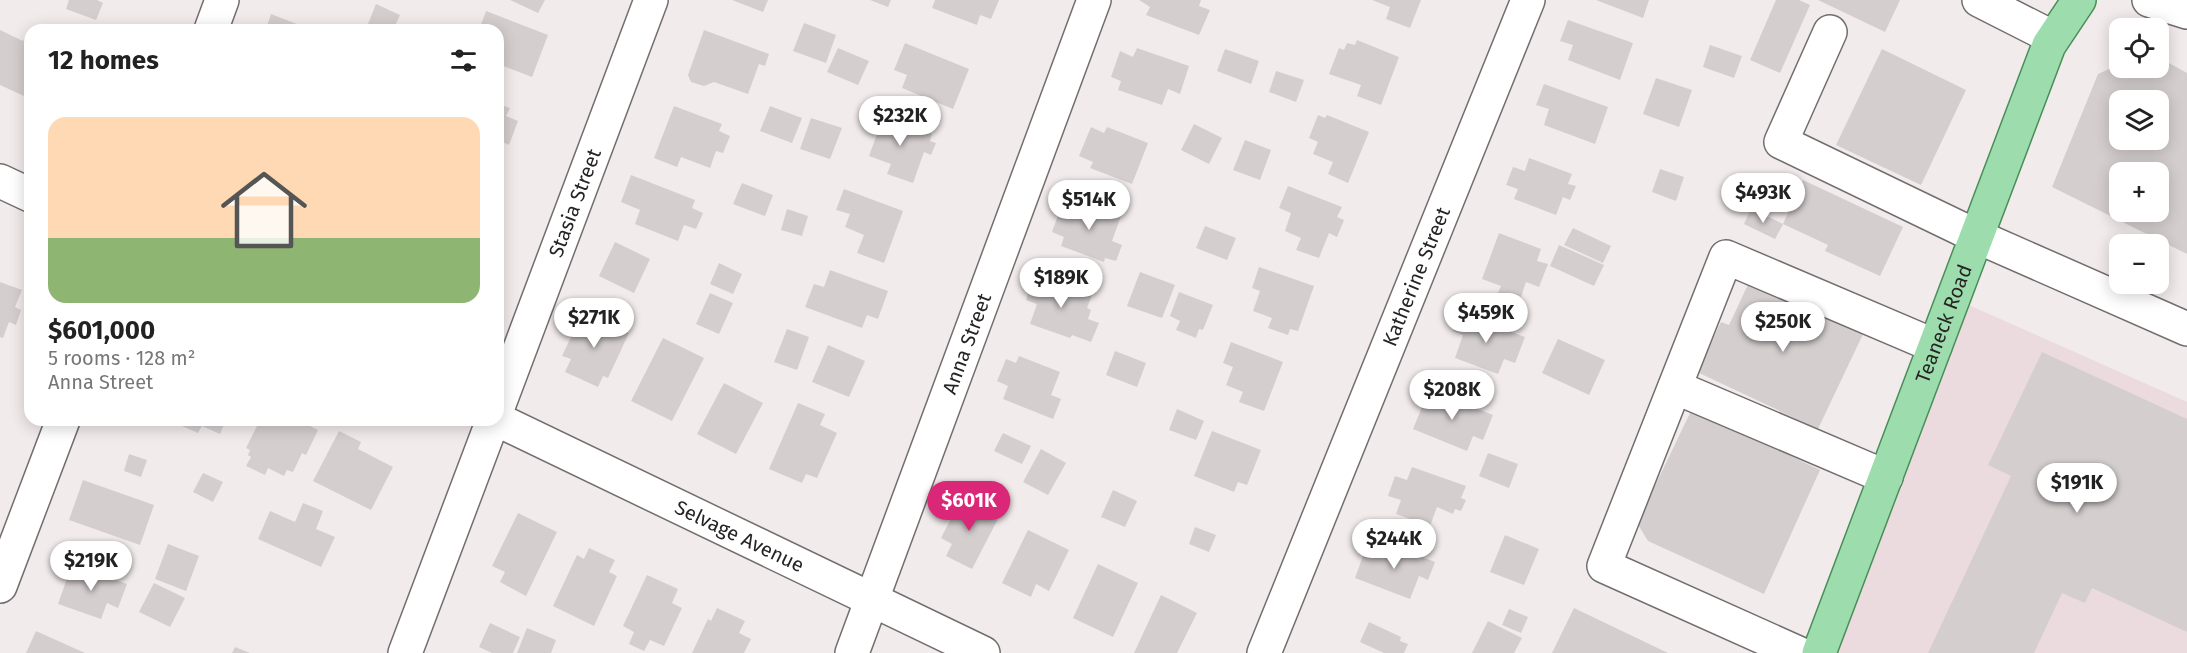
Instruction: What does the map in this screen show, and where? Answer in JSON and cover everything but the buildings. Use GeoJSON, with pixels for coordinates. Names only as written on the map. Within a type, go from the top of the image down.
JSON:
{"type":"FeatureCollection","features":[{"type":"Feature","properties":{"kind":"main road","name":"Teaneck Road"},"geometry":{"type":"LineString","coordinates":[[1819,653],[2052,37],[2079,0]]}},
{"type":"Feature","properties":{"kind":"street"},"geometry":{"type":"LineString","coordinates":[[213,24],[222,0]]}},
{"type":"Feature","properties":{"kind":"street","name":"Stasia Street"},"geometry":{"type":"LineString","coordinates":[[504,391],[651,0]]}},
{"type":"Feature","properties":{"kind":"street","name":"Anna Street"},"geometry":{"type":"LineString","coordinates":[[852,653],[1094,0]]}},
{"type":"Feature","properties":{"kind":"street","name":"Katherine Street"},"geometry":{"type":"LineString","coordinates":[[1264,653],[1528,0]]}},
{"type":"Feature","properties":{"kind":"street"},"geometry":{"type":"LineString","coordinates":[[1979,0],[2052,37]]}},
{"type":"Feature","properties":{"kind":"street"},"geometry":{"type":"LineString","coordinates":[[2149,0],[2187,12]]}},
{"type":"Feature","properties":{"kind":"street"},"geometry":{"type":"LineString","coordinates":[[1830,32],[1781,142],[1976,236],[2187,328]]}},
{"type":"Feature","properties":{"kind":"street"},"geometry":{"type":"LineString","coordinates":[[0,181],[24,192]]}},
{"type":"Feature","properties":{"kind":"street"},"geometry":{"type":"LineString","coordinates":[[1798,653],[1604,566],[1726,257],[1935,346]]}},
{"type":"Feature","properties":{"kind":"street"},"geometry":{"type":"LineString","coordinates":[[1675,387],[1886,477]]}},
{"type":"Feature","properties":{"kind":"street","name":"Selvage Avenue"},"geometry":{"type":"LineString","coordinates":[[504,423],[983,653]]}},
{"type":"Feature","properties":{"kind":"street"},"geometry":{"type":"LineString","coordinates":[[0,586],[61,426]]}},
{"type":"Feature","properties":{"kind":"street"},"geometry":{"type":"LineString","coordinates":[[405,653],[491,426]]}},
{"type":"Feature","properties":{"kind":"shaded area"},"geometry":{"type":"Polygon","coordinates":[[[1953,298],[2187,402],[2187,653],[1819,653],[1953,298]]]}}]}
